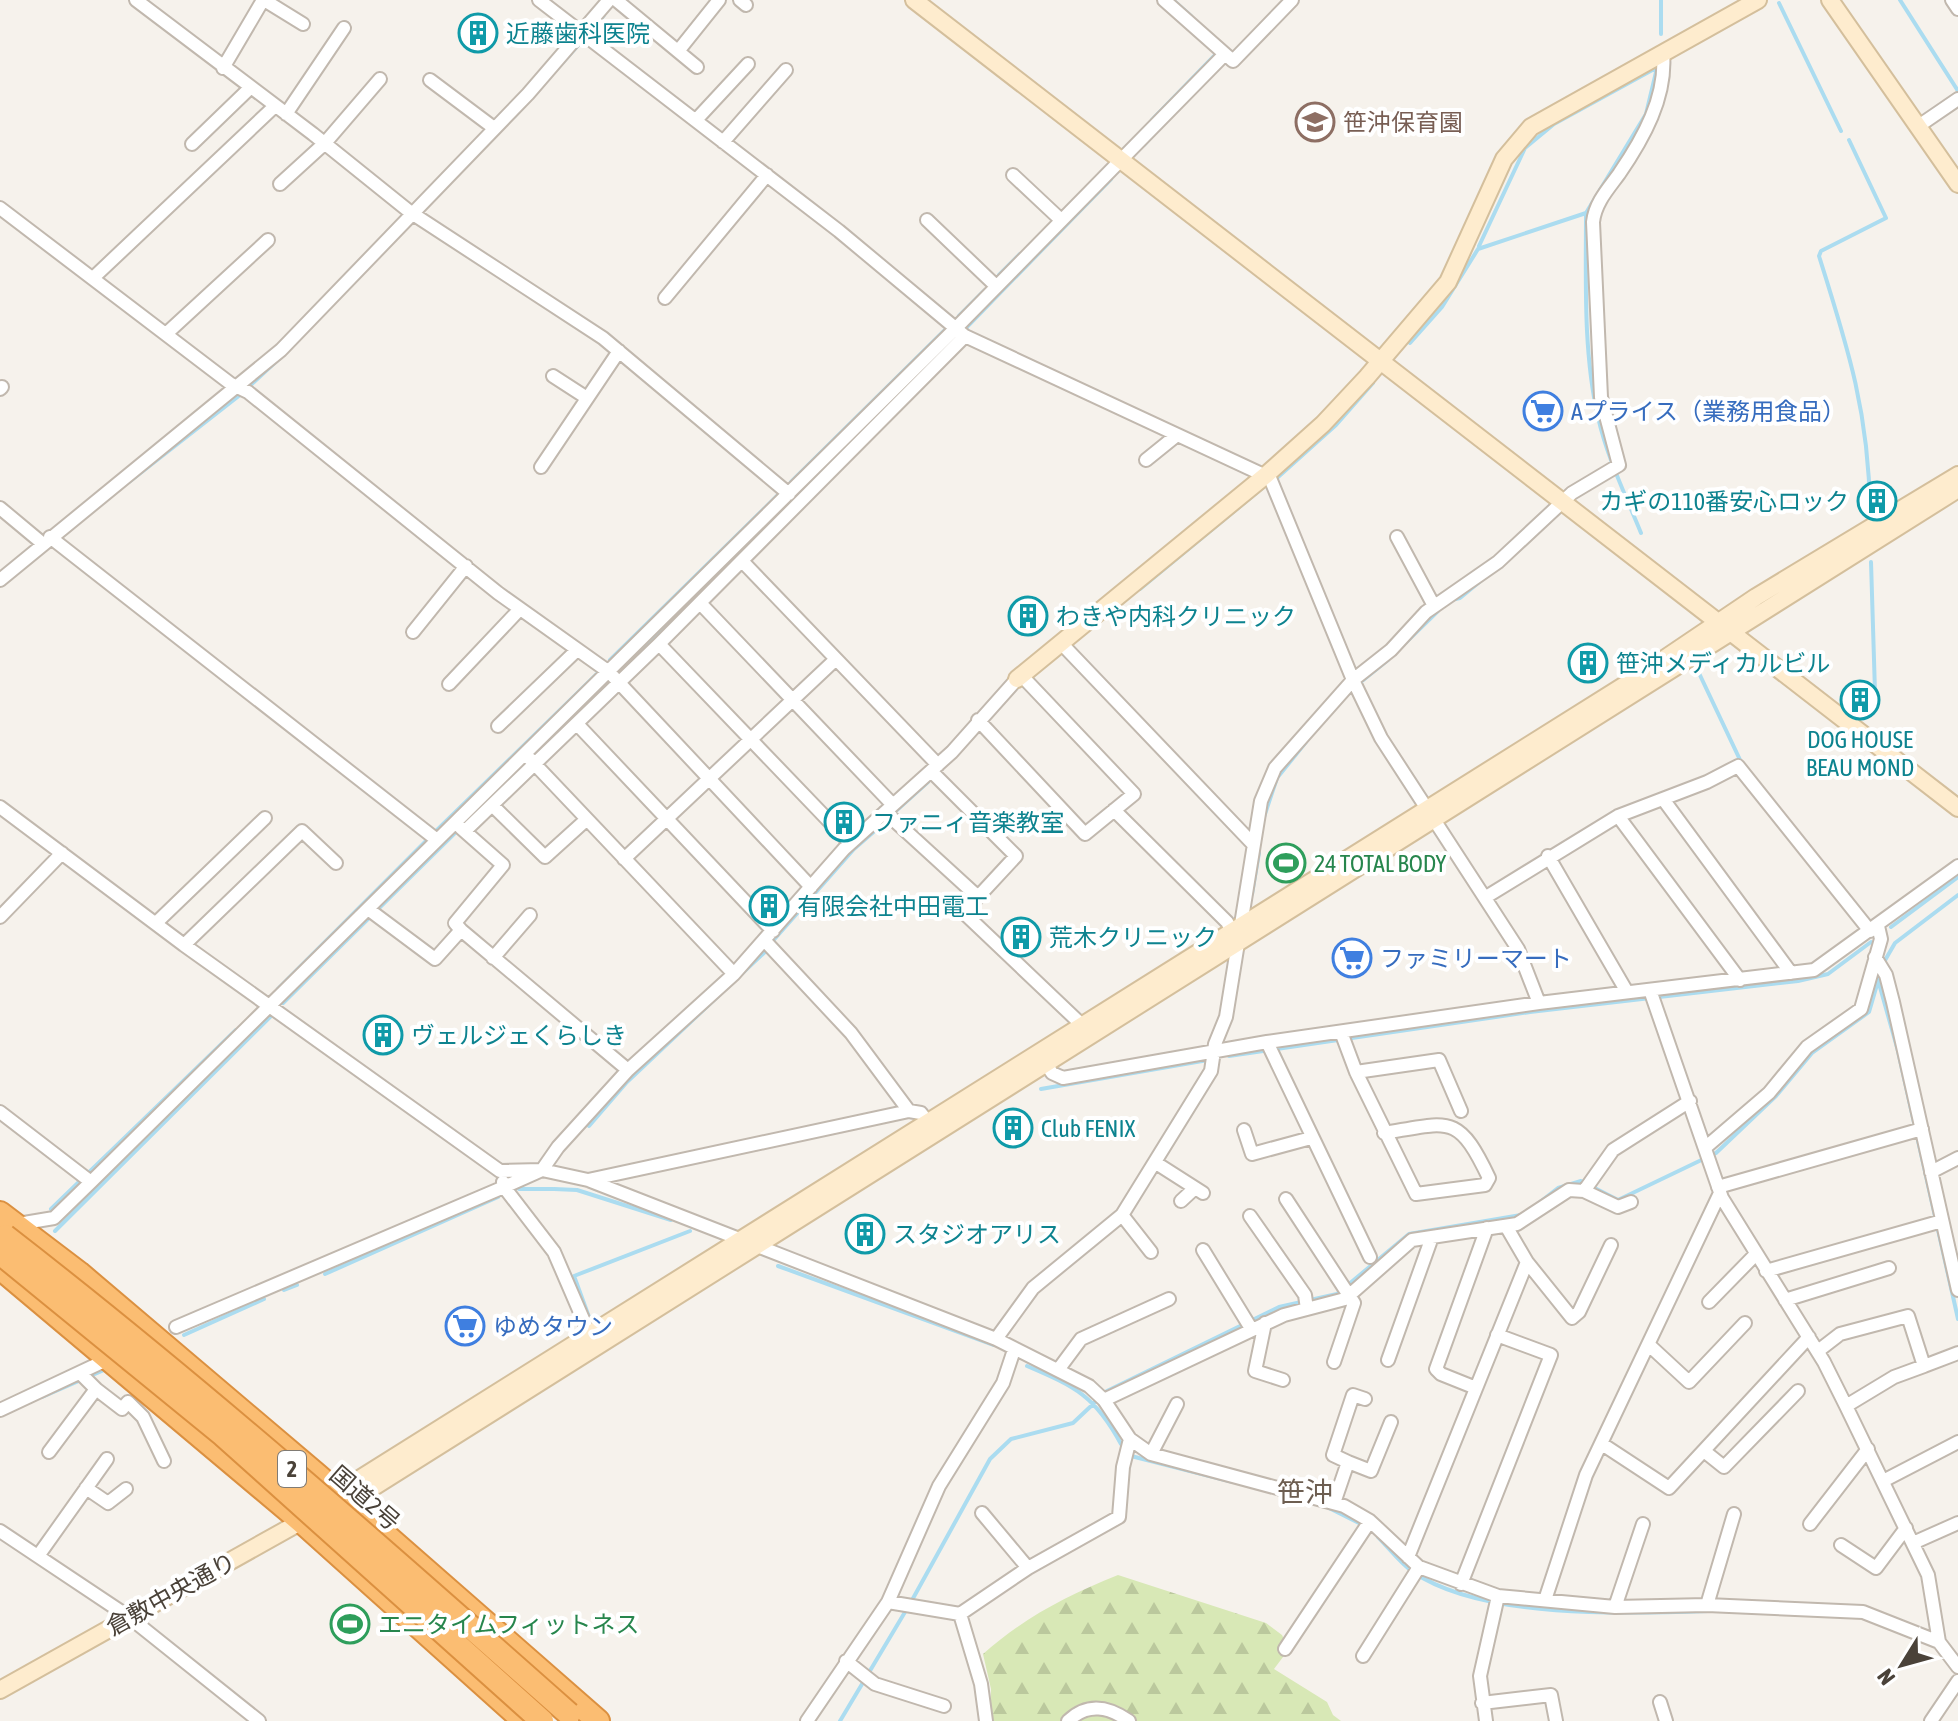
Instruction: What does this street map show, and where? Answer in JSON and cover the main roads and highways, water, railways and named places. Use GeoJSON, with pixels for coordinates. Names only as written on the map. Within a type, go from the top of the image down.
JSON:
{"type":"FeatureCollection","features":[{"type":"Feature","properties":{"kind":"highway"},"geometry":{"type":"LineString","coordinates":[[4,1231],[79,1273],[598,1721]]}},
{"type":"Feature","properties":{"kind":"highway","name":"国道2号"},"geometry":{"type":"LineString","coordinates":[[4,1231],[250,1433],[572,1718]]}},
{"type":"Feature","properties":{"kind":"highway","name":"国道2号"},"geometry":{"type":"LineString","coordinates":[[4,1231],[223,1435],[542,1721]]}},
{"type":"Feature","properties":{"kind":"highway"},"geometry":{"type":"LineString","coordinates":[[0,1268],[301,1521],[524,1721]]}},
{"type":"Feature","properties":{"kind":"waterway"},"geometry":{"type":"LineString","coordinates":[[1173,0],[1191,16]]}},
{"type":"Feature","properties":{"kind":"waterway"},"geometry":{"type":"LineString","coordinates":[[1661,0],[1661,34]]}},
{"type":"Feature","properties":{"kind":"waterway"},"geometry":{"type":"LineString","coordinates":[[1900,0],[1958,91]]}},
{"type":"Feature","properties":{"kind":"waterway"},"geometry":{"type":"LineString","coordinates":[[1779,3],[1841,131]]}},
{"type":"Feature","properties":{"kind":"waterway"},"geometry":{"type":"LineString","coordinates":[[591,32],[604,15]]}},
{"type":"Feature","properties":{"kind":"waterway"},"geometry":{"type":"LineString","coordinates":[[514,117],[582,41]]}},
{"type":"Feature","properties":{"kind":"waterway"},"geometry":{"type":"LineString","coordinates":[[1152,120],[1218,52]]}},
{"type":"Feature","properties":{"kind":"waterway"},"geometry":{"type":"LineString","coordinates":[[1479,246],[1525,148],[1554,124],[1656,68]]}},
{"type":"Feature","properties":{"kind":"waterway"},"geometry":{"type":"LineString","coordinates":[[1410,343],[1442,307],[1478,249],[1586,213],[1646,114],[1657,68]]}},
{"type":"Feature","properties":{"kind":"waterway"},"geometry":{"type":"LineString","coordinates":[[1144,145],[1153,135]]}},
{"type":"Feature","properties":{"kind":"waterway"},"geometry":{"type":"LineString","coordinates":[[1849,140],[1886,218],[1821,251],[1819,256],[1855,381],[1866,443],[1870,511]]}},
{"type":"Feature","properties":{"kind":"waterway"},"geometry":{"type":"LineString","coordinates":[[962,332],[1111,179]]}},
{"type":"Feature","properties":{"kind":"waterway"},"geometry":{"type":"LineString","coordinates":[[1586,213],[1586,315],[1593,392],[1606,447],[1641,533]]}},
{"type":"Feature","properties":{"kind":"waterway"},"geometry":{"type":"LineString","coordinates":[[999,275],[1020,254]]}},
{"type":"Feature","properties":{"kind":"waterway"},"geometry":{"type":"LineString","coordinates":[[959,316],[985,290]]}},
{"type":"Feature","properties":{"kind":"waterway"},"geometry":{"type":"LineString","coordinates":[[791,482],[948,327]]}},
{"type":"Feature","properties":{"kind":"waterway"},"geometry":{"type":"LineString","coordinates":[[129,482],[240,395],[282,356]]}},
{"type":"Feature","properties":{"kind":"waterway"},"geometry":{"type":"LineString","coordinates":[[1277,478],[1336,425],[1373,383]]}},
{"type":"Feature","properties":{"kind":"waterway"},"geometry":{"type":"LineString","coordinates":[[533,757],[873,420]]}},
{"type":"Feature","properties":{"kind":"waterway"},"geometry":{"type":"LineString","coordinates":[[1140,589],[1266,485]]}},
{"type":"Feature","properties":{"kind":"waterway"},"geometry":{"type":"LineString","coordinates":[[610,660],[779,494]]}},
{"type":"Feature","properties":{"kind":"waterway"},"geometry":{"type":"LineString","coordinates":[[1871,562],[1875,692]]}},
{"type":"Feature","properties":{"kind":"waterway"},"geometry":{"type":"LineString","coordinates":[[1451,600],[1460,598],[1483,579]]}},
{"type":"Feature","properties":{"kind":"waterway"},"geometry":{"type":"LineString","coordinates":[[1394,654],[1438,611]]}},
{"type":"Feature","properties":{"kind":"waterway"},"geometry":{"type":"LineString","coordinates":[[1357,685],[1388,660]]}},
{"type":"Feature","properties":{"kind":"waterway"},"geometry":{"type":"LineString","coordinates":[[437,830],[601,670]]}},
{"type":"Feature","properties":{"kind":"waterway"},"geometry":{"type":"LineString","coordinates":[[1698,671],[1742,764]]}},
{"type":"Feature","properties":{"kind":"waterway"},"geometry":{"type":"LineString","coordinates":[[1264,817],[1277,778],[1306,742]]}},
{"type":"Feature","properties":{"kind":"waterway"},"geometry":{"type":"LineString","coordinates":[[897,810],[928,782]]}},
{"type":"Feature","properties":{"kind":"waterway"},"geometry":{"type":"LineString","coordinates":[[771,943],[854,849],[885,822]]}},
{"type":"Feature","properties":{"kind":"waterway"},"geometry":{"type":"LineString","coordinates":[[283,1003],[458,830]]}},
{"type":"Feature","properties":{"kind":"waterway"},"geometry":{"type":"LineString","coordinates":[[278,989],[428,839]]}},
{"type":"Feature","properties":{"kind":"waterway"},"geometry":{"type":"LineString","coordinates":[[1252,894],[1259,853]]}},
{"type":"Feature","properties":{"kind":"waterway"},"geometry":{"type":"LineString","coordinates":[[1891,927],[1958,877]]}},
{"type":"Feature","properties":{"kind":"waterway"},"geometry":{"type":"LineString","coordinates":[[1884,962],[1895,943],[1958,895]]}},
{"type":"Feature","properties":{"kind":"waterway"},"geometry":{"type":"LineString","coordinates":[[1229,1056],[1530,1012],[1798,981],[1828,974],[1871,942]]}},
{"type":"Feature","properties":{"kind":"waterway"},"geometry":{"type":"LineString","coordinates":[[589,1126],[627,1082],[768,949]]}},
{"type":"Feature","properties":{"kind":"waterway"},"geometry":{"type":"LineString","coordinates":[[1535,1206],[1558,1188],[1581,1181],[1618,1200],[1716,1153],[1776,1096],[1812,1053],[1869,1012],[1881,971]]}},
{"type":"Feature","properties":{"kind":"waterway"},"geometry":{"type":"LineString","coordinates":[[1878,980],[1898,1051],[1958,1319]]}},
{"type":"Feature","properties":{"kind":"waterway"},"geometry":{"type":"LineString","coordinates":[[55,1231],[270,1017]]}},
{"type":"Feature","properties":{"kind":"waterway"},"geometry":{"type":"LineString","coordinates":[[51,1209],[236,1030]]}},
{"type":"Feature","properties":{"kind":"waterway"},"geometry":{"type":"LineString","coordinates":[[1041,1089],[1208,1060]]}},
{"type":"Feature","properties":{"kind":"waterway"},"geometry":{"type":"LineString","coordinates":[[519,1189],[553,1189]]}},
{"type":"Feature","properties":{"kind":"waterway"},"geometry":{"type":"LineString","coordinates":[[554,1189],[577,1190],[671,1220]]}},
{"type":"Feature","properties":{"kind":"waterway"},"geometry":{"type":"LineString","coordinates":[[325,1274],[498,1197]]}},
{"type":"Feature","properties":{"kind":"waterway"},"geometry":{"type":"LineString","coordinates":[[840,1721],[911,1602],[990,1459],[1011,1439],[1073,1423],[1107,1391],[1279,1307],[1337,1294],[1409,1234],[1521,1215]]}},
{"type":"Feature","properties":{"kind":"waterway"},"geometry":{"type":"LineString","coordinates":[[589,1317],[574,1276],[690,1231]]}},
{"type":"Feature","properties":{"kind":"waterway"},"geometry":{"type":"LineString","coordinates":[[778,1266],[994,1345]]}},
{"type":"Feature","properties":{"kind":"waterway"},"geometry":{"type":"LineString","coordinates":[[284,1290],[297,1285]]}},
{"type":"Feature","properties":{"kind":"waterway"},"geometry":{"type":"LineString","coordinates":[[184,1335],[264,1299]]}},
{"type":"Feature","properties":{"kind":"waterway"},"geometry":{"type":"LineString","coordinates":[[1027,1366],[1083,1395],[1102,1415],[1121,1444]]}},
{"type":"Feature","properties":{"kind":"waterway"},"geometry":{"type":"LineString","coordinates":[[42,1397],[104,1370]]}},
{"type":"Feature","properties":{"kind":"waterway"},"geometry":{"type":"LineString","coordinates":[[1131,1456],[1233,1482]]}},
{"type":"Feature","properties":{"kind":"waterway"},"geometry":{"type":"LineString","coordinates":[[1327,1507],[1365,1526]]}},
{"type":"Feature","properties":{"kind":"waterway"},"geometry":{"type":"LineString","coordinates":[[1378,1537],[1413,1572],[1442,1587],[1477,1598],[1556,1610],[1637,1613],[1708,1611]]}},
{"type":"Feature","properties":{"kind":"place","name":"近藤歯科医院"},"geometry":{"type":"Point","coordinates":[478,33]}},
{"type":"Feature","properties":{"kind":"place","name":"笹沖保育園"},"geometry":{"type":"Point","coordinates":[1315,122]}},
{"type":"Feature","properties":{"kind":"place","name":"Aプライス（業務用食品）"},"geometry":{"type":"Point","coordinates":[1543,411]}},
{"type":"Feature","properties":{"kind":"place","name":"カギの110番安心ロック"},"geometry":{"type":"Point","coordinates":[1877,501]}},
{"type":"Feature","properties":{"kind":"place","name":"わきや内科クリニック"},"geometry":{"type":"Point","coordinates":[1028,616]}},
{"type":"Feature","properties":{"kind":"place","name":"笹沖メディカルビル"},"geometry":{"type":"Point","coordinates":[1588,663]}},
{"type":"Feature","properties":{"kind":"place","name":"DOG HOUSE BEAU MOND"},"geometry":{"type":"Point","coordinates":[1860,700]}},
{"type":"Feature","properties":{"kind":"place","name":"ファニィ音楽教室"},"geometry":{"type":"Point","coordinates":[844,822]}},
{"type":"Feature","properties":{"kind":"place","name":"24 TOTAL BODY"},"geometry":{"type":"Point","coordinates":[1286,863]}},
{"type":"Feature","properties":{"kind":"place","name":"有限会社中田電工"},"geometry":{"type":"Point","coordinates":[769,906]}},
{"type":"Feature","properties":{"kind":"place","name":"荒木クリニック"},"geometry":{"type":"Point","coordinates":[1021,937]}},
{"type":"Feature","properties":{"kind":"place","name":"ファミリーマート"},"geometry":{"type":"Point","coordinates":[1352,958]}},
{"type":"Feature","properties":{"kind":"place","name":"ヴェルジェくらしき"},"geometry":{"type":"Point","coordinates":[383,1035]}},
{"type":"Feature","properties":{"kind":"place","name":"Club FENIX"},"geometry":{"type":"Point","coordinates":[1013,1128]}},
{"type":"Feature","properties":{"kind":"place","name":"スタジオアリス"},"geometry":{"type":"Point","coordinates":[865,1234]}},
{"type":"Feature","properties":{"kind":"place","name":"ゆめタウン"},"geometry":{"type":"Point","coordinates":[465,1326]}},
{"type":"Feature","properties":{"kind":"place","name":"エニタイムフィットネス"},"geometry":{"type":"Point","coordinates":[350,1624]}},
{"type":"Feature","properties":{"kind":"district","name":"笹沖"},"geometry":{"type":"Point","coordinates":[1305,1492]}}]}
